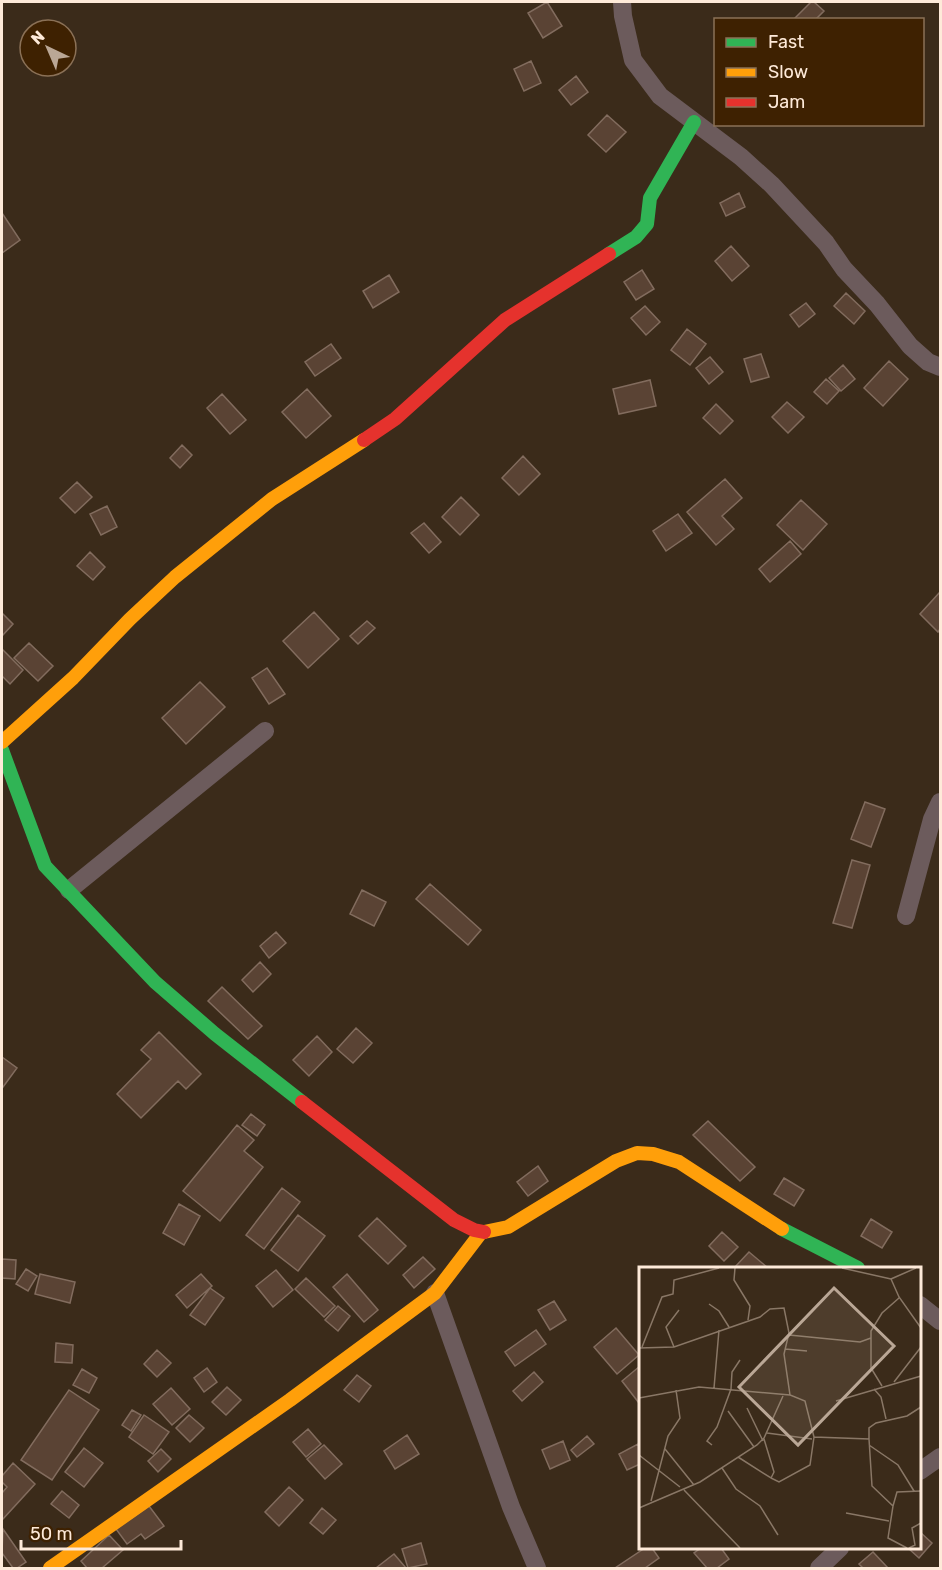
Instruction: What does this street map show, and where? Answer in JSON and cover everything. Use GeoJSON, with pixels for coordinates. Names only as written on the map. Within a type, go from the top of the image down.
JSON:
{"type":"FeatureCollection","features":[{"type":"Feature","properties":{"kind":"street"},"geometry":{"type":"LineString","coordinates":[[622,2],[633,60],[660,96],[741,157],[772,185],[826,243],[843,269],[877,304],[910,346],[928,362],[940,367]]}},
{"type":"Feature","properties":{"kind":"street"},"geometry":{"type":"LineString","coordinates":[[2,742],[73,678],[160,591],[209,549],[272,499],[362,442],[395,418],[505,320],[636,237],[647,224],[650,198],[656,186],[694,122]]}},
{"type":"Feature","properties":{"kind":"street"},"geometry":{"type":"LineString","coordinates":[[69,890],[265,731]]}},
{"type":"Feature","properties":{"kind":"street"},"geometry":{"type":"LineString","coordinates":[[2,750],[25,806],[45,866],[110,936],[155,982],[215,1034],[454,1220],[480,1234],[491,1233],[508,1227],[616,1161],[637,1153],[653,1154],[679,1162],[771,1223],[854,1267]]}},
{"type":"Feature","properties":{"kind":"street"},"geometry":{"type":"LineString","coordinates":[[906,916],[932,819],[940,802]]}},
{"type":"Feature","properties":{"kind":"street"},"geometry":{"type":"LineString","coordinates":[[50,1569],[290,1400],[435,1293],[480,1234]]}},
{"type":"Feature","properties":{"kind":"street"},"geometry":{"type":"LineString","coordinates":[[435,1293],[511,1507],[537,1569]]}},
{"type":"Feature","properties":{"kind":"street"},"geometry":{"type":"LineString","coordinates":[[921,1306],[940,1321]]}},
{"type":"Feature","properties":{"kind":"street"},"geometry":{"type":"LineString","coordinates":[[921,1470],[940,1457]]}},
{"type":"Feature","properties":{"kind":"street"},"geometry":{"type":"LineString","coordinates":[[819,1569],[839,1549]]}},
{"type":"Feature","properties":{"kind":"building"},"geometry":{"type":"Polygon","coordinates":[[[547,2],[562,26],[543,38],[528,13],[547,2]]]}},
{"type":"Feature","properties":{"kind":"building"},"geometry":{"type":"Polygon","coordinates":[[[811,2],[824,11],[817,18],[795,18],[811,2]]]}},
{"type":"Feature","properties":{"kind":"building"},"geometry":{"type":"Polygon","coordinates":[[[531,61],[541,83],[524,91],[514,69],[531,61]]]}},
{"type":"Feature","properties":{"kind":"building"},"geometry":{"type":"Polygon","coordinates":[[[576,76],[588,92],[571,105],[559,90],[576,76]]]}},
{"type":"Feature","properties":{"kind":"building"},"geometry":{"type":"Polygon","coordinates":[[[607,115],[626,132],[606,152],[588,135],[607,115]]]}},
{"type":"Feature","properties":{"kind":"building"},"geometry":{"type":"Polygon","coordinates":[[[739,193],[745,207],[726,216],[720,203],[739,193]]]}},
{"type":"Feature","properties":{"kind":"building"},"geometry":{"type":"Polygon","coordinates":[[[2,213],[20,240],[2,253],[2,213]]]}},
{"type":"Feature","properties":{"kind":"building"},"geometry":{"type":"Polygon","coordinates":[[[731,246],[749,266],[732,281],[715,261],[731,246]]]}},
{"type":"Feature","properties":{"kind":"building"},"geometry":{"type":"Polygon","coordinates":[[[642,270],[654,289],[636,300],[624,282],[642,270]]]}},
{"type":"Feature","properties":{"kind":"building"},"geometry":{"type":"Polygon","coordinates":[[[389,275],[399,292],[373,308],[363,291],[389,275]]]}},
{"type":"Feature","properties":{"kind":"building"},"geometry":{"type":"Polygon","coordinates":[[[846,293],[865,311],[854,324],[834,306],[846,293]]]}},
{"type":"Feature","properties":{"kind":"building"},"geometry":{"type":"Polygon","coordinates":[[[806,303],[815,314],[799,327],[790,315],[806,303]]]}},
{"type":"Feature","properties":{"kind":"building"},"geometry":{"type":"Polygon","coordinates":[[[645,306],[660,322],[646,335],[631,318],[645,306]]]}},
{"type":"Feature","properties":{"kind":"building"},"geometry":{"type":"Polygon","coordinates":[[[687,329],[706,344],[690,365],[671,350],[687,329]]]}},
{"type":"Feature","properties":{"kind":"building"},"geometry":{"type":"Polygon","coordinates":[[[331,344],[341,358],[315,376],[305,362],[331,344]]]}},
{"type":"Feature","properties":{"kind":"building"},"geometry":{"type":"Polygon","coordinates":[[[761,354],[769,377],[751,382],[744,359],[761,354]]]}},
{"type":"Feature","properties":{"kind":"building"},"geometry":{"type":"Polygon","coordinates":[[[710,357],[723,372],[709,384],[696,368],[710,357]]]}},
{"type":"Feature","properties":{"kind":"building"},"geometry":{"type":"Polygon","coordinates":[[[889,361],[908,379],[883,406],[864,388],[889,361]]]}},
{"type":"Feature","properties":{"kind":"building"},"geometry":{"type":"Polygon","coordinates":[[[843,365],[855,379],[841,391],[829,378],[843,365]]]}},
{"type":"Feature","properties":{"kind":"building"},"geometry":{"type":"Polygon","coordinates":[[[826,379],[839,391],[827,404],[814,392],[826,379]]]}},
{"type":"Feature","properties":{"kind":"building"},"geometry":{"type":"Polygon","coordinates":[[[650,380],[656,406],[619,414],[613,389],[650,380]]]}},
{"type":"Feature","properties":{"kind":"building"},"geometry":{"type":"Polygon","coordinates":[[[307,389],[331,416],[306,438],[282,412],[307,389]]]}},
{"type":"Feature","properties":{"kind":"building"},"geometry":{"type":"Polygon","coordinates":[[[222,394],[246,420],[230,434],[207,408],[222,394]]]}},
{"type":"Feature","properties":{"kind":"building"},"geometry":{"type":"Polygon","coordinates":[[[787,402],[804,417],[788,433],[772,417],[787,402]]]}},
{"type":"Feature","properties":{"kind":"building"},"geometry":{"type":"Polygon","coordinates":[[[716,404],[733,421],[720,434],[703,418],[716,404]]]}},
{"type":"Feature","properties":{"kind":"building"},"geometry":{"type":"Polygon","coordinates":[[[182,445],[192,455],[180,468],[170,458],[182,445]]]}},
{"type":"Feature","properties":{"kind":"building"},"geometry":{"type":"Polygon","coordinates":[[[523,456],[540,474],[519,495],[502,478],[523,456]]]}},
{"type":"Feature","properties":{"kind":"building"},"geometry":{"type":"Polygon","coordinates":[[[725,479],[742,498],[722,516],[734,529],[716,545],[687,512],[725,479]]]}},
{"type":"Feature","properties":{"kind":"building"},"geometry":{"type":"Polygon","coordinates":[[[77,482],[92,497],[75,513],[60,498],[77,482]]]}},
{"type":"Feature","properties":{"kind":"building"},"geometry":{"type":"Polygon","coordinates":[[[461,497],[479,515],[460,535],[442,517],[461,497]]]}},
{"type":"Feature","properties":{"kind":"building"},"geometry":{"type":"Polygon","coordinates":[[[801,500],[827,524],[803,550],[777,525],[801,500]]]}},
{"type":"Feature","properties":{"kind":"building"},"geometry":{"type":"Polygon","coordinates":[[[107,506],[117,527],[101,535],[90,514],[107,506]]]}},
{"type":"Feature","properties":{"kind":"building"},"geometry":{"type":"Polygon","coordinates":[[[678,514],[692,533],[666,551],[653,531],[678,514]]]}},
{"type":"Feature","properties":{"kind":"building"},"geometry":{"type":"Polygon","coordinates":[[[424,523],[441,542],[429,553],[411,533],[424,523]]]}},
{"type":"Feature","properties":{"kind":"building"},"geometry":{"type":"Polygon","coordinates":[[[790,541],[801,554],[770,582],[759,569],[790,541]]]}},
{"type":"Feature","properties":{"kind":"building"},"geometry":{"type":"Polygon","coordinates":[[[90,552],[105,567],[93,580],[77,566],[90,552]]]}},
{"type":"Feature","properties":{"kind":"building"},"geometry":{"type":"Polygon","coordinates":[[[940,592],[940,629],[938,632],[920,614],[940,592]]]}},
{"type":"Feature","properties":{"kind":"building"},"geometry":{"type":"Polygon","coordinates":[[[314,612],[339,639],[308,668],[283,641],[314,612]]]}},
{"type":"Feature","properties":{"kind":"building"},"geometry":{"type":"Polygon","coordinates":[[[2,613],[13,624],[2,636],[2,613]]]}},
{"type":"Feature","properties":{"kind":"building"},"geometry":{"type":"Polygon","coordinates":[[[367,621],[375,628],[358,644],[350,636],[367,621]]]}},
{"type":"Feature","properties":{"kind":"building"},"geometry":{"type":"Polygon","coordinates":[[[29,643],[53,666],[38,681],[14,658],[29,643]]]}},
{"type":"Feature","properties":{"kind":"building"},"geometry":{"type":"Polygon","coordinates":[[[2,649],[23,670],[10,684],[2,676],[2,649]]]}},
{"type":"Feature","properties":{"kind":"building"},"geometry":{"type":"Polygon","coordinates":[[[267,668],[285,694],[269,704],[252,678],[267,668]]]}},
{"type":"Feature","properties":{"kind":"building"},"geometry":{"type":"Polygon","coordinates":[[[200,682],[225,707],[186,744],[162,718],[200,682]]]}},
{"type":"Feature","properties":{"kind":"building"},"geometry":{"type":"Polygon","coordinates":[[[865,802],[885,809],[871,847],[851,839],[865,802]]]}},
{"type":"Feature","properties":{"kind":"building"},"geometry":{"type":"Polygon","coordinates":[[[852,860],[870,865],[852,928],[833,923],[852,860]]]}},
{"type":"Feature","properties":{"kind":"building"},"geometry":{"type":"Polygon","coordinates":[[[430,884],[481,930],[468,945],[416,899],[430,884]]]}},
{"type":"Feature","properties":{"kind":"building"},"geometry":{"type":"Polygon","coordinates":[[[362,890],[386,902],[374,926],[350,914],[362,890]]]}},
{"type":"Feature","properties":{"kind":"building"},"geometry":{"type":"Polygon","coordinates":[[[276,932],[286,943],[269,958],[260,946],[276,932]]]}},
{"type":"Feature","properties":{"kind":"building"},"geometry":{"type":"Polygon","coordinates":[[[260,962],[271,974],[253,992],[242,980],[260,962]]]}},
{"type":"Feature","properties":{"kind":"building"},"geometry":{"type":"Polygon","coordinates":[[[222,987],[262,1026],[248,1039],[208,1001],[222,987]]]}},
{"type":"Feature","properties":{"kind":"building"},"geometry":{"type":"Polygon","coordinates":[[[356,1028],[372,1043],[353,1063],[337,1049],[356,1028]]]}},
{"type":"Feature","properties":{"kind":"building"},"geometry":{"type":"Polygon","coordinates":[[[159,1032],[201,1074],[186,1089],[178,1081],[141,1118],[117,1094],[151,1059],[141,1050],[159,1032]]]}},
{"type":"Feature","properties":{"kind":"building"},"geometry":{"type":"Polygon","coordinates":[[[317,1036],[332,1052],[309,1076],[293,1060],[317,1036]]]}},
{"type":"Feature","properties":{"kind":"building"},"geometry":{"type":"Polygon","coordinates":[[[2,1057],[17,1068],[3,1087],[2,1086],[2,1057]]]}},
{"type":"Feature","properties":{"kind":"building"},"geometry":{"type":"Polygon","coordinates":[[[251,1114],[265,1125],[257,1136],[242,1125],[251,1114]]]}},
{"type":"Feature","properties":{"kind":"building"},"geometry":{"type":"Polygon","coordinates":[[[708,1121],[755,1167],[740,1181],[693,1135],[708,1121]]]}},
{"type":"Feature","properties":{"kind":"building"},"geometry":{"type":"Polygon","coordinates":[[[237,1125],[254,1140],[244,1151],[263,1167],[220,1221],[183,1191],[237,1125]]]}},
{"type":"Feature","properties":{"kind":"building"},"geometry":{"type":"Polygon","coordinates":[[[538,1166],[548,1181],[528,1196],[517,1182],[538,1166]]]}},
{"type":"Feature","properties":{"kind":"building"},"geometry":{"type":"Polygon","coordinates":[[[784,1178],[804,1190],[794,1206],[774,1194],[784,1178]]]}},
{"type":"Feature","properties":{"kind":"building"},"geometry":{"type":"Polygon","coordinates":[[[282,1188],[300,1202],[264,1249],[246,1235],[282,1188]]]}},
{"type":"Feature","properties":{"kind":"building"},"geometry":{"type":"Polygon","coordinates":[[[179,1204],[200,1216],[184,1245],[163,1233],[179,1204]]]}},
{"type":"Feature","properties":{"kind":"building"},"geometry":{"type":"Polygon","coordinates":[[[298,1215],[325,1236],[298,1271],[271,1250],[298,1215]]]}},
{"type":"Feature","properties":{"kind":"building"},"geometry":{"type":"Polygon","coordinates":[[[377,1218],[406,1246],[388,1264],[359,1236],[377,1218]]]}},
{"type":"Feature","properties":{"kind":"building"},"geometry":{"type":"Polygon","coordinates":[[[871,1219],[892,1232],[882,1248],[861,1236],[871,1219]]]}},
{"type":"Feature","properties":{"kind":"building"},"geometry":{"type":"Polygon","coordinates":[[[722,1232],[738,1247],[724,1261],[709,1246],[722,1232]]]}},
{"type":"Feature","properties":{"kind":"building"},"geometry":{"type":"Polygon","coordinates":[[[749,1252],[767,1267],[735,1267],[749,1252]]]}},
{"type":"Feature","properties":{"kind":"building"},"geometry":{"type":"Polygon","coordinates":[[[423,1257],[435,1269],[414,1288],[403,1275],[423,1257]]]}},
{"type":"Feature","properties":{"kind":"building"},"geometry":{"type":"Polygon","coordinates":[[[2,1259],[16,1260],[15,1279],[2,1278],[2,1259]]]}},
{"type":"Feature","properties":{"kind":"building"},"geometry":{"type":"Polygon","coordinates":[[[26,1269],[37,1276],[28,1291],[16,1284],[26,1269]]]}},
{"type":"Feature","properties":{"kind":"building"},"geometry":{"type":"Polygon","coordinates":[[[276,1270],[293,1290],[273,1307],[256,1286],[276,1270]]]}},
{"type":"Feature","properties":{"kind":"building"},"geometry":{"type":"Polygon","coordinates":[[[40,1274],[75,1282],[70,1303],[35,1294],[40,1274]]]}},
{"type":"Feature","properties":{"kind":"building"},"geometry":{"type":"Polygon","coordinates":[[[201,1274],[212,1286],[187,1308],[176,1295],[201,1274]]]}},
{"type":"Feature","properties":{"kind":"building"},"geometry":{"type":"Polygon","coordinates":[[[347,1274],[378,1310],[364,1322],[333,1287],[347,1274]]]}},
{"type":"Feature","properties":{"kind":"building"},"geometry":{"type":"Polygon","coordinates":[[[306,1278],[335,1306],[324,1317],[295,1289],[306,1278]]]}},
{"type":"Feature","properties":{"kind":"building"},"geometry":{"type":"Polygon","coordinates":[[[210,1288],[224,1298],[205,1325],[190,1315],[210,1288]]]}},
{"type":"Feature","properties":{"kind":"building"},"geometry":{"type":"Polygon","coordinates":[[[554,1301],[566,1320],[550,1330],[538,1310],[554,1301]]]}},
{"type":"Feature","properties":{"kind":"building"},"geometry":{"type":"Polygon","coordinates":[[[338,1306],[350,1316],[338,1331],[325,1320],[338,1306]]]}},
{"type":"Feature","properties":{"kind":"building"},"geometry":{"type":"Polygon","coordinates":[[[616,1328],[639,1355],[617,1374],[594,1347],[616,1328]]]}},
{"type":"Feature","properties":{"kind":"building"},"geometry":{"type":"Polygon","coordinates":[[[536,1330],[546,1344],[515,1366],[505,1352],[536,1330]]]}},
{"type":"Feature","properties":{"kind":"building"},"geometry":{"type":"Polygon","coordinates":[[[56,1343],[73,1345],[72,1363],[55,1362],[56,1343]]]}},
{"type":"Feature","properties":{"kind":"building"},"geometry":{"type":"Polygon","coordinates":[[[157,1350],[171,1363],[157,1377],[144,1364],[157,1350]]]}},
{"type":"Feature","properties":{"kind":"building"},"geometry":{"type":"Polygon","coordinates":[[[639,1367],[639,1403],[622,1381],[639,1367]]]}},
{"type":"Feature","properties":{"kind":"building"},"geometry":{"type":"Polygon","coordinates":[[[207,1368],[217,1382],[204,1392],[194,1378],[207,1368]]]}},
{"type":"Feature","properties":{"kind":"building"},"geometry":{"type":"Polygon","coordinates":[[[82,1369],[97,1378],[89,1393],[73,1385],[82,1369]]]}},
{"type":"Feature","properties":{"kind":"building"},"geometry":{"type":"Polygon","coordinates":[[[534,1372],[543,1382],[522,1401],[513,1391],[534,1372]]]}},
{"type":"Feature","properties":{"kind":"building"},"geometry":{"type":"Polygon","coordinates":[[[357,1375],[371,1386],[359,1402],[344,1390],[357,1375]]]}},
{"type":"Feature","properties":{"kind":"building"},"geometry":{"type":"Polygon","coordinates":[[[227,1387],[241,1400],[226,1415],[212,1402],[227,1387]]]}},
{"type":"Feature","properties":{"kind":"building"},"geometry":{"type":"Polygon","coordinates":[[[171,1388],[190,1409],[172,1425],[153,1404],[171,1388]]]}},
{"type":"Feature","properties":{"kind":"building"},"geometry":{"type":"Polygon","coordinates":[[[69,1390],[99,1410],[52,1480],[21,1460],[69,1390]]]}},
{"type":"Feature","properties":{"kind":"building"},"geometry":{"type":"Polygon","coordinates":[[[132,1410],[141,1415],[131,1431],[122,1425],[132,1410]]]}},
{"type":"Feature","properties":{"kind":"building"},"geometry":{"type":"Polygon","coordinates":[[[144,1415],[169,1432],[153,1454],[129,1437],[144,1415]]]}},
{"type":"Feature","properties":{"kind":"building"},"geometry":{"type":"Polygon","coordinates":[[[189,1415],[204,1428],[190,1442],[176,1428],[189,1415]]]}},
{"type":"Feature","properties":{"kind":"building"},"geometry":{"type":"Polygon","coordinates":[[[308,1429],[321,1444],[306,1457],[293,1442],[308,1429]]]}},
{"type":"Feature","properties":{"kind":"building"},"geometry":{"type":"Polygon","coordinates":[[[407,1435],[419,1454],[395,1469],[384,1451],[407,1435]]]}},
{"type":"Feature","properties":{"kind":"building"},"geometry":{"type":"Polygon","coordinates":[[[587,1436],[594,1444],[577,1457],[571,1450],[587,1436]]]}},
{"type":"Feature","properties":{"kind":"building"},"geometry":{"type":"Polygon","coordinates":[[[563,1441],[570,1460],[550,1469],[542,1450],[563,1441]]]}},
{"type":"Feature","properties":{"kind":"building"},"geometry":{"type":"Polygon","coordinates":[[[638,1444],[639,1464],[627,1470],[619,1454],[638,1444]]]}},
{"type":"Feature","properties":{"kind":"building"},"geometry":{"type":"Polygon","coordinates":[[[324,1445],[342,1464],[325,1479],[307,1459],[324,1445]]]}},
{"type":"Feature","properties":{"kind":"building"},"geometry":{"type":"Polygon","coordinates":[[[84,1448],[103,1463],[84,1487],[65,1472],[84,1448]]]}},
{"type":"Feature","properties":{"kind":"building"},"geometry":{"type":"Polygon","coordinates":[[[161,1449],[171,1459],[158,1472],[148,1461],[161,1449]]]}},
{"type":"Feature","properties":{"kind":"building"},"geometry":{"type":"Polygon","coordinates":[[[13,1463],[35,1484],[2,1520],[2,1493],[7,1487],[2,1482],[2,1476],[13,1463]]]}},
{"type":"Feature","properties":{"kind":"building"},"geometry":{"type":"Polygon","coordinates":[[[289,1487],[303,1500],[279,1526],[265,1512],[289,1487]]]}},
{"type":"Feature","properties":{"kind":"building"},"geometry":{"type":"Polygon","coordinates":[[[62,1491],[79,1505],[69,1518],[51,1504],[62,1491]]]}},
{"type":"Feature","properties":{"kind":"building"},"geometry":{"type":"Polygon","coordinates":[[[149,1506],[164,1526],[145,1539],[141,1534],[127,1544],[116,1529],[149,1506]]]}},
{"type":"Feature","properties":{"kind":"building"},"geometry":{"type":"Polygon","coordinates":[[[322,1508],[336,1520],[323,1534],[310,1523],[322,1508]]]}},
{"type":"Feature","properties":{"kind":"building"},"geometry":{"type":"Polygon","coordinates":[[[3,1529],[26,1562],[17,1568],[13,1568],[2,1553],[3,1529]]]}},
{"type":"Feature","properties":{"kind":"building"},"geometry":{"type":"Polygon","coordinates":[[[921,1533],[932,1543],[919,1558],[909,1549],[921,1549],[921,1533]]]}},
{"type":"Feature","properties":{"kind":"building"},"geometry":{"type":"Polygon","coordinates":[[[109,1535],[123,1550],[102,1568],[87,1568],[81,1561],[109,1535]]]}},
{"type":"Feature","properties":{"kind":"building"},"geometry":{"type":"Polygon","coordinates":[[[421,1543],[427,1564],[408,1568],[402,1549],[421,1543]]]}},
{"type":"Feature","properties":{"kind":"building"},"geometry":{"type":"Polygon","coordinates":[[[644,1549],[653,1549],[659,1558],[645,1568],[615,1568],[644,1549]]]}},
{"type":"Feature","properties":{"kind":"building"},"geometry":{"type":"Polygon","coordinates":[[[700,1549],[722,1549],[729,1559],[717,1568],[707,1568],[694,1553],[700,1549]]]}},
{"type":"Feature","properties":{"kind":"building"},"geometry":{"type":"Polygon","coordinates":[[[873,1552],[888,1568],[863,1568],[859,1564],[873,1552]]]}},
{"type":"Feature","properties":{"kind":"building"},"geometry":{"type":"Polygon","coordinates":[[[394,1554],[406,1568],[376,1568],[394,1554]]]}},
{"type":"Feature","properties":{"kind":"traffic: fast"},"geometry":{"type":"LineString","coordinates":[[609,254],[636,237],[647,224],[650,198],[694,122]]}},
{"type":"Feature","properties":{"kind":"traffic: fast"},"geometry":{"type":"LineString","coordinates":[[2,750],[45,866],[155,982],[215,1034],[302,1102]]}},
{"type":"Feature","properties":{"kind":"traffic: fast"},"geometry":{"type":"LineString","coordinates":[[782,1229],[856,1267]]}},
{"type":"Feature","properties":{"kind":"traffic: slow"},"geometry":{"type":"LineString","coordinates":[[2,742],[73,678],[130,619],[175,577],[272,499],[364,440]]}},
{"type":"Feature","properties":{"kind":"traffic: slow"},"geometry":{"type":"LineString","coordinates":[[484,1232],[508,1227],[616,1161],[637,1153],[653,1154],[679,1162],[782,1229]]}},
{"type":"Feature","properties":{"kind":"traffic: slow"},"geometry":{"type":"LineString","coordinates":[[50,1568],[290,1400],[435,1293],[480,1234]]}},
{"type":"Feature","properties":{"kind":"traffic: jam"},"geometry":{"type":"LineString","coordinates":[[364,440],[395,419],[505,320],[609,254]]}},
{"type":"Feature","properties":{"kind":"traffic: jam"},"geometry":{"type":"LineString","coordinates":[[302,1102],[454,1220],[474,1230],[484,1232]]}}]}
